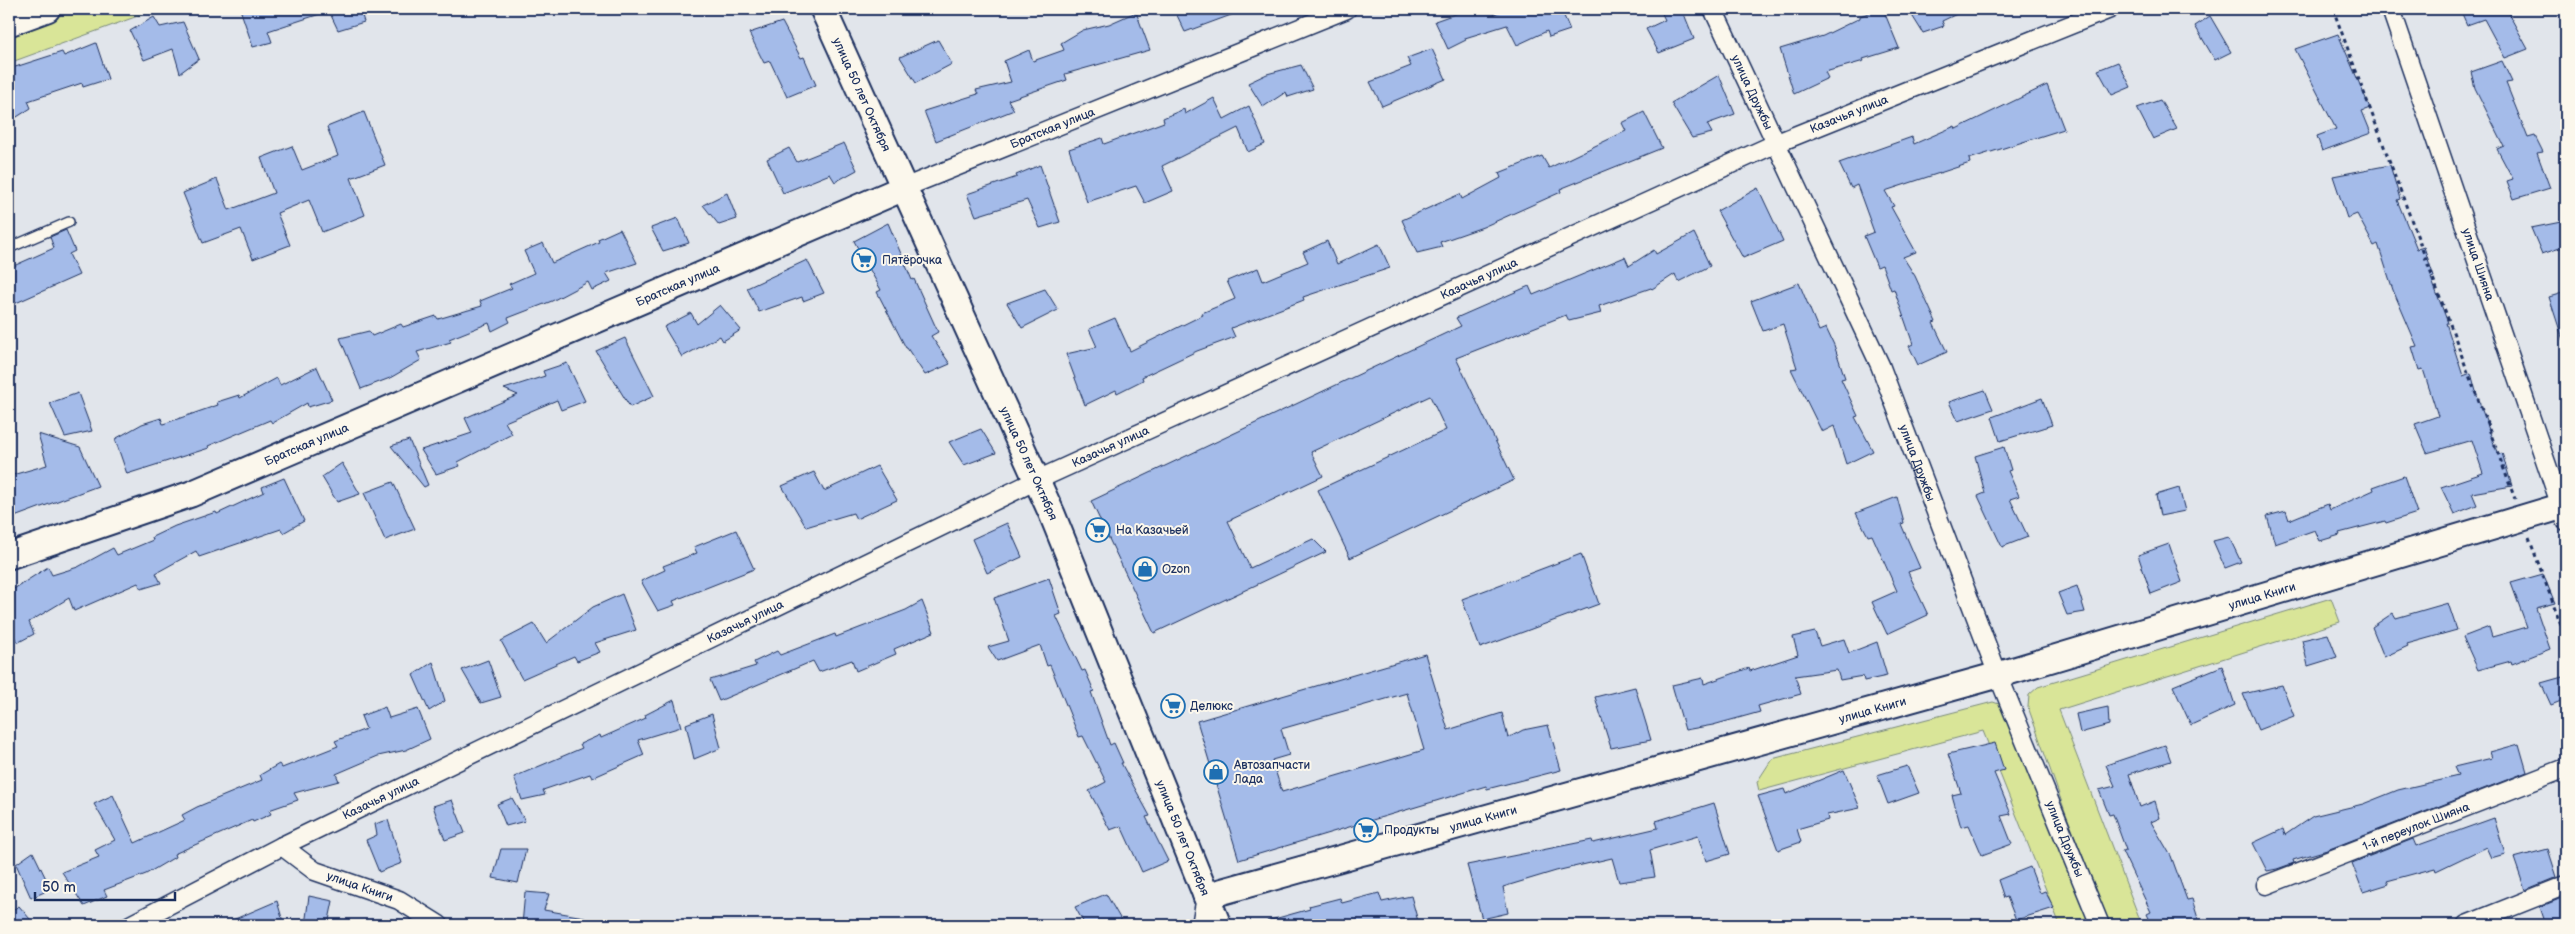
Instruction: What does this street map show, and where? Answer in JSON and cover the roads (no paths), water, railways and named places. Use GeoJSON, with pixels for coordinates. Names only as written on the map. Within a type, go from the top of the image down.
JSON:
{"type":"FeatureCollection","features":[{"type":"Feature","properties":{"kind":"street"},"geometry":{"type":"LineString","coordinates":[[9,23],[47,9]]}},
{"type":"Feature","properties":{"kind":"street","name":"улица 50 лет Октября"},"geometry":{"type":"LineString","coordinates":[[823,9],[906,187],[1035,481],[1052,514],[1218,925]]}},
{"type":"Feature","properties":{"kind":"street","name":"Братская улица"},"geometry":{"type":"LineString","coordinates":[[9,556],[191,494],[906,187],[1347,9]]}},
{"type":"Feature","properties":{"kind":"street","name":"улица Дружбы"},"geometry":{"type":"LineString","coordinates":[[1713,9],[1880,365],[1998,675],[2100,925]]}},
{"type":"Feature","properties":{"kind":"street","name":"Казачья улица"},"geometry":{"type":"LineString","coordinates":[[130,925],[282,846],[1035,481],[1777,143],[2110,9]]}},
{"type":"Feature","properties":{"kind":"street","name":"улица Шияна"},"geometry":{"type":"LineString","coordinates":[[2391,9],[2565,511]]}},
{"type":"Feature","properties":{"kind":"street","name":"улица Книги"},"geometry":{"type":"LineString","coordinates":[[1206,896],[1998,675],[2565,511]]}},
{"type":"Feature","properties":{"kind":"street","name":"1-й переулок Шияна"},"geometry":{"type":"LineString","coordinates":[[2266,885],[2566,768]]}},
{"type":"Feature","properties":{"kind":"street","name":"улица Книги"},"geometry":{"type":"LineString","coordinates":[[282,846],[315,871],[399,900],[439,925]]}},
{"type":"Feature","properties":{"kind":"street"},"geometry":{"type":"LineString","coordinates":[[2466,925],[2566,885]]}},
{"type":"Feature","properties":{"kind":"street"},"geometry":{"type":"LineString","coordinates":[[1201,925],[1206,896]]}},
{"type":"Feature","properties":{"kind":"lane"},"geometry":{"type":"LineString","coordinates":[[9,248],[70,222]]}},
{"type":"Feature","properties":{"kind":"place","name":"Пятёрочка"},"geometry":{"type":"Point","coordinates":[864,260]}},
{"type":"Feature","properties":{"kind":"place","name":"На Казачьей"},"geometry":{"type":"Point","coordinates":[1098,530]}},
{"type":"Feature","properties":{"kind":"place","name":"Ozon"},"geometry":{"type":"Point","coordinates":[1145,569]}},
{"type":"Feature","properties":{"kind":"place","name":"Делюкс"},"geometry":{"type":"Point","coordinates":[1173,706]}},
{"type":"Feature","properties":{"kind":"place","name":"Автозапчасти Лада"},"geometry":{"type":"Point","coordinates":[1216,772]}},
{"type":"Feature","properties":{"kind":"place","name":"Продукты"},"geometry":{"type":"Point","coordinates":[1366,830]}}]}
